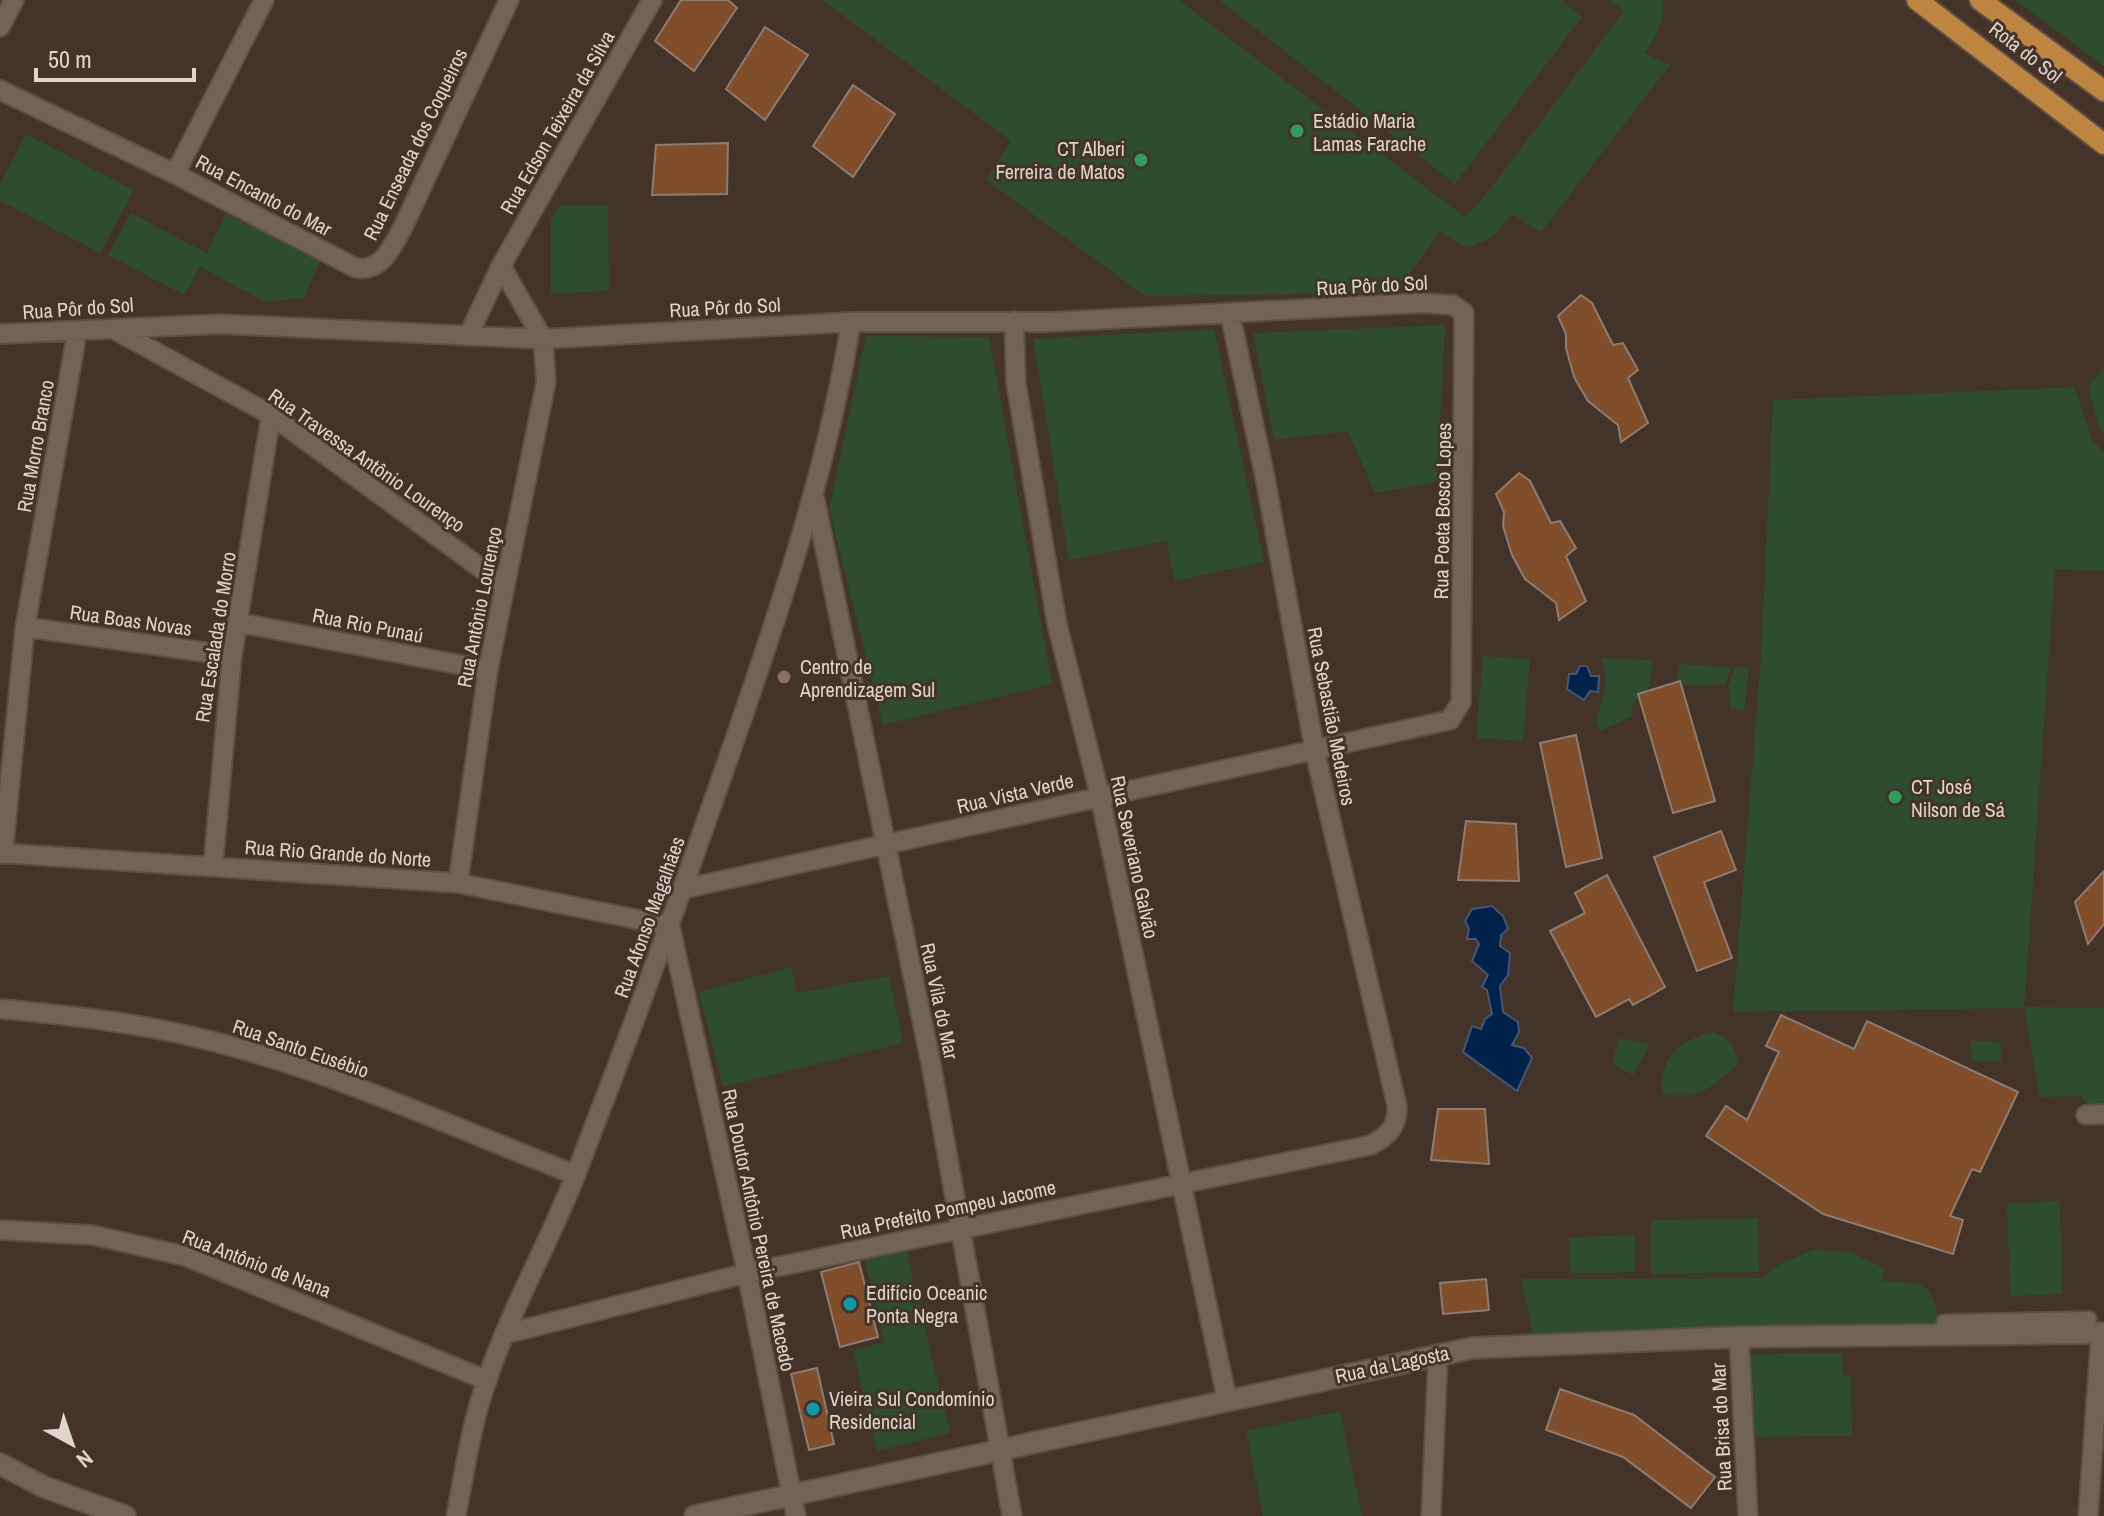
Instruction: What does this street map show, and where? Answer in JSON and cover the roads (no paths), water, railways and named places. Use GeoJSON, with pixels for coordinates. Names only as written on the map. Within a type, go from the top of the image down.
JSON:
{"type":"FeatureCollection","features":[{"type":"Feature","properties":{"kind":"main road","name":"Rota do Sol"},"geometry":{"type":"LineString","coordinates":[[1917,0],[2104,144]]}},
{"type":"Feature","properties":{"kind":"main road","name":"Rota do Sol"},"geometry":{"type":"LineString","coordinates":[[1980,0],[2104,91]]}},
{"type":"Feature","properties":{"kind":"street"},"geometry":{"type":"LineString","coordinates":[[0,27],[14,0]]}},
{"type":"Feature","properties":{"kind":"street","name":"Rua Encanto do Mar"},"geometry":{"type":"LineString","coordinates":[[264,0],[175,174],[336,258]]}},
{"type":"Feature","properties":{"kind":"street","name":"Rua Enseada dos Coqueiros"},"geometry":{"type":"LineString","coordinates":[[336,258],[366,269],[378,264],[389,252],[509,0]]}},
{"type":"Feature","properties":{"kind":"street","name":"Rua Edson Teixeira da Silva"},"geometry":{"type":"LineString","coordinates":[[468,336],[501,266],[652,0]]}},
{"type":"Feature","properties":{"kind":"street"},"geometry":{"type":"LineString","coordinates":[[0,90],[175,174]]}},
{"type":"Feature","properties":{"kind":"street"},"geometry":{"type":"LineString","coordinates":[[501,266],[543,339]]}},
{"type":"Feature","properties":{"kind":"street","name":"Rua Pôr do Sol"},"geometry":{"type":"LineString","coordinates":[[0,334],[77,333],[154,325],[220,324],[543,339],[851,322],[1014,321],[1230,314],[1421,303],[1453,305]]}},
{"type":"Feature","properties":{"kind":"street","name":"Rua Poeta Bosco Lopes"},"geometry":{"type":"LineString","coordinates":[[1450,720],[1461,702],[1466,321],[1464,313],[1453,305]]}},
{"type":"Feature","properties":{"kind":"street","name":"Rua Sebastião Medeiros"},"geometry":{"type":"LineString","coordinates":[[1230,314],[1265,477],[1315,752],[1397,1106],[1395,1124]]}},
{"type":"Feature","properties":{"kind":"street","name":"Rua Severiano Galvão"},"geometry":{"type":"LineString","coordinates":[[1014,321],[1016,383],[1057,624],[1100,796],[1227,1400]]}},
{"type":"Feature","properties":{"kind":"street","name":"Rua Afonso Magalhães"},"geometry":{"type":"LineString","coordinates":[[456,1516],[486,1380],[576,1175],[670,926],[815,498],[837,407],[851,322]]}},
{"type":"Feature","properties":{"kind":"street","name":"Rua Travessa Antônio Lourenço"},"geometry":{"type":"LineString","coordinates":[[117,331],[271,415],[504,585]]}},
{"type":"Feature","properties":{"kind":"street","name":"Rua Morro Branco"},"geometry":{"type":"LineString","coordinates":[[2,854],[25,627],[77,333]]}},
{"type":"Feature","properties":{"kind":"street","name":"Rua Antônio Lourenço"},"geometry":{"type":"LineString","coordinates":[[458,883],[488,670],[546,382],[543,339]]}},
{"type":"Feature","properties":{"kind":"street","name":"Rua Escalada do Morro"},"geometry":{"type":"LineString","coordinates":[[213,866],[232,656],[240,623],[271,415]]}},
{"type":"Feature","properties":{"kind":"street","name":"Rua Vila do Mar"},"geometry":{"type":"LineString","coordinates":[[815,498],[961,1229],[1012,1516]]}},
{"type":"Feature","properties":{"kind":"street","name":"Rua Rio Punaú"},"geometry":{"type":"LineString","coordinates":[[240,623],[488,670]]}},
{"type":"Feature","properties":{"kind":"street","name":"Rua Boas Novas"},"geometry":{"type":"LineString","coordinates":[[25,627],[232,656]]}},
{"type":"Feature","properties":{"kind":"street","name":"Rua Vista Verde"},"geometry":{"type":"LineString","coordinates":[[683,889],[1450,720]]}},
{"type":"Feature","properties":{"kind":"street","name":"Rua Rio Grande do Norte"},"geometry":{"type":"LineString","coordinates":[[2,854],[458,883],[670,926]]}},
{"type":"Feature","properties":{"kind":"street","name":"Rua Doutor Antônio Pereira de Macedo"},"geometry":{"type":"LineString","coordinates":[[670,926],[747,1273],[796,1516]]}},
{"type":"Feature","properties":{"kind":"street","name":"Rua Santo Eusébio"},"geometry":{"type":"LineString","coordinates":[[0,1009],[103,1019],[198,1037],[269,1058],[576,1175]]}},
{"type":"Feature","properties":{"kind":"street","name":"Rua Prefeito Pompeu Jacome"},"geometry":{"type":"LineString","coordinates":[[505,1334],[747,1273],[1371,1145],[1389,1133],[1395,1124]]}},
{"type":"Feature","properties":{"kind":"street","name":"Rua Antônio de Nana"},"geometry":{"type":"LineString","coordinates":[[0,1230],[92,1235],[185,1256],[486,1380]]}},
{"type":"Feature","properties":{"kind":"street"},"geometry":{"type":"LineString","coordinates":[[1944,1322],[2098,1329],[2088,1516]]}},
{"type":"Feature","properties":{"kind":"street","name":"Rua da Lagosta"},"geometry":{"type":"LineString","coordinates":[[695,1516],[1438,1354],[1522,1344],[2098,1329]]}},
{"type":"Feature","properties":{"kind":"street","name":"Rua Brisa do Mar"},"geometry":{"type":"LineString","coordinates":[[1739,1337],[1748,1516]]}},
{"type":"Feature","properties":{"kind":"street"},"geometry":{"type":"LineString","coordinates":[[1431,1516],[1438,1354]]}},
{"type":"Feature","properties":{"kind":"street"},"geometry":{"type":"LineString","coordinates":[[0,1464],[44,1487],[125,1516]]}},
{"type":"Feature","properties":{"kind":"water"},"geometry":{"type":"Polygon","coordinates":[[[1580,666],[1587,666],[1591,676],[1599,676],[1598,692],[1590,691],[1584,700],[1567,689],[1569,674],[1576,674],[1580,666]]]}},
{"type":"Feature","properties":{"kind":"water"},"geometry":{"type":"Polygon","coordinates":[[[1492,906],[1503,916],[1508,929],[1501,935],[1500,946],[1510,953],[1508,975],[1500,986],[1503,1012],[1518,1022],[1519,1032],[1512,1045],[1524,1048],[1532,1058],[1517,1091],[1463,1052],[1472,1026],[1481,1029],[1485,1019],[1492,1014],[1487,990],[1482,987],[1488,975],[1472,961],[1479,944],[1476,939],[1467,939],[1469,929],[1465,921],[1472,909],[1492,906]]]}},
{"type":"Feature","properties":{"kind":"place","name":"Estádio Maria Lamas Farache"},"geometry":{"type":"Point","coordinates":[1297,131]}},
{"type":"Feature","properties":{"kind":"place","name":"CT Alberi Ferreira de Matos"},"geometry":{"type":"Point","coordinates":[1141,160]}},
{"type":"Feature","properties":{"kind":"place","name":"Centro de Aprendizagem Sul"},"geometry":{"type":"Point","coordinates":[784,677]}},
{"type":"Feature","properties":{"kind":"place","name":"CT José Nilson de Sá"},"geometry":{"type":"Point","coordinates":[1895,797]}},
{"type":"Feature","properties":{"kind":"place","name":"Edifício Oceanic Ponta Negra"},"geometry":{"type":"Point","coordinates":[850,1304]}},
{"type":"Feature","properties":{"kind":"place","name":"Vieira Sul Condomínio Residencial"},"geometry":{"type":"Point","coordinates":[813,1409]}}]}
